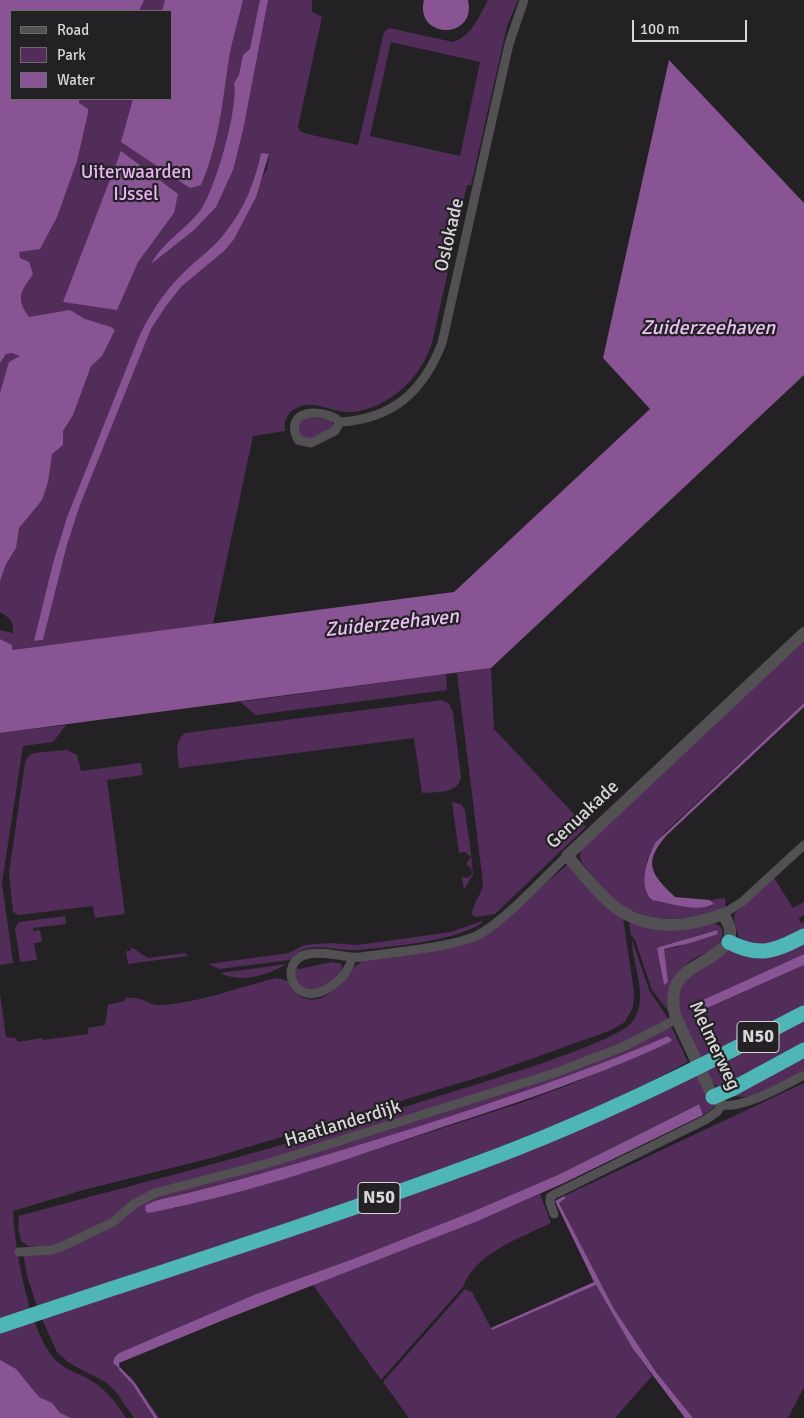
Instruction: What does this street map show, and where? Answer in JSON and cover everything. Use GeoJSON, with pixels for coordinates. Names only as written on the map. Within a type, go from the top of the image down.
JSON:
{"type":"FeatureCollection","features":[{"type":"Feature","properties":{"kind":"highway"},"geometry":{"type":"LineString","coordinates":[[729,942],[746,951],[760,951],[780,947],[804,936]]}},
{"type":"Feature","properties":{"kind":"highway","name":"N50"},"geometry":{"type":"LineString","coordinates":[[0,1326],[254,1242],[482,1162],[576,1123],[686,1073],[804,1013]]}},
{"type":"Feature","properties":{"kind":"highway","name":"N50"},"geometry":{"type":"LineString","coordinates":[[718,1101],[734,1088],[804,1050]]}},
{"type":"Feature","properties":{"kind":"street","name":"Oslokade"},"geometry":{"type":"LineString","coordinates":[[340,422],[335,431],[311,443],[298,440],[294,425],[299,417],[306,413],[334,416],[340,422],[356,421],[399,404],[432,368],[442,343],[508,44],[524,0]]}},
{"type":"Feature","properties":{"kind":"street","name":"Genuakade"},"geometry":{"type":"LineString","coordinates":[[352,958],[342,978],[318,994],[304,994],[295,986],[292,979],[293,964],[303,956],[330,952],[352,958],[458,941],[477,935],[496,923],[804,633]]}},
{"type":"Feature","properties":{"kind":"street"},"geometry":{"type":"LineString","coordinates":[[567,856],[614,906],[639,920],[672,926],[702,922],[723,914],[742,902],[804,845]]}},
{"type":"Feature","properties":{"kind":"street"},"geometry":{"type":"LineString","coordinates":[[723,914],[730,926],[729,942]]}},
{"type":"Feature","properties":{"kind":"street","name":"Melmerweg"},"geometry":{"type":"LineString","coordinates":[[554,1214],[550,1197],[705,1120],[717,1112],[718,1101],[676,1019],[673,1000],[679,980],[688,969],[720,950],[729,942]]}},
{"type":"Feature","properties":{"kind":"street","name":"Haatlanderdijk"},"geometry":{"type":"LineString","coordinates":[[19,1252],[42,1251],[61,1247],[113,1222],[134,1204],[155,1193],[269,1163],[604,1056],[676,1019]]}},
{"type":"Feature","properties":{"kind":"street","name":"Melmerweg"},"geometry":{"type":"LineString","coordinates":[[718,1101],[729,1106],[752,1099],[804,1075]]}},
{"type":"Feature","properties":{"kind":"green space","name":"Uiterwaarden IJssel"},"geometry":{"type":"Polygon","coordinates":[[[121,0],[312,0],[312,12],[322,17],[298,127],[300,131],[307,134],[358,145],[384,32],[389,28],[453,42],[460,39],[470,30],[488,0],[518,0],[507,26],[471,185],[467,185],[432,343],[427,356],[412,379],[402,389],[391,398],[379,404],[352,412],[314,405],[299,407],[286,418],[285,431],[253,436],[213,624],[12,650],[8,644],[0,639],[0,630],[13,633],[13,626],[11,620],[0,612],[0,581],[4,568],[0,569],[0,291],[79,100],[172,100],[172,10],[117,10],[121,0]],[[391,42],[370,136],[460,156],[480,62],[391,42]],[[261,153],[256,174],[248,193],[239,212],[227,230],[217,242],[183,273],[163,296],[138,339],[67,517],[53,563],[35,641],[43,640],[67,545],[80,505],[151,329],[181,287],[214,259],[267,169],[269,155],[261,153]]]}},
{"type":"Feature","properties":{"kind":"green space"},"geometry":{"type":"Polygon","coordinates":[[[308,417],[331,420],[334,427],[309,440],[299,436],[297,424],[308,417]]]}},
{"type":"Feature","properties":{"kind":"green space"},"geometry":{"type":"Polygon","coordinates":[[[804,639],[804,703],[665,832],[647,860],[648,892],[702,907],[712,906],[713,902],[710,900],[725,898],[726,909],[706,917],[655,919],[626,908],[607,893],[582,863],[580,857],[581,849],[804,639]]]}},
{"type":"Feature","properties":{"kind":"green space"},"geometry":{"type":"Polygon","coordinates":[[[491,668],[494,729],[586,827],[495,914],[475,917],[472,914],[483,883],[457,673],[491,668]]]}},
{"type":"Feature","properties":{"kind":"green space"},"geometry":{"type":"Polygon","coordinates":[[[446,674],[447,690],[256,715],[240,702],[446,674]]]}},
{"type":"Feature","properties":{"kind":"green space"},"geometry":{"type":"Polygon","coordinates":[[[442,700],[449,704],[453,712],[461,778],[459,783],[451,790],[422,793],[414,738],[179,768],[178,745],[185,733],[442,700]]]}},
{"type":"Feature","properties":{"kind":"green space"},"geometry":{"type":"Polygon","coordinates":[[[66,725],[53,742],[23,746],[2,883],[13,963],[0,965],[0,733],[66,725]]]}},
{"type":"Feature","properties":{"kind":"green space"},"geometry":{"type":"Polygon","coordinates":[[[67,750],[77,755],[81,771],[141,763],[143,775],[107,780],[125,914],[95,918],[93,906],[19,915],[13,912],[9,873],[25,762],[29,755],[34,753],[67,750]]]}},
{"type":"Feature","properties":{"kind":"green space"},"geometry":{"type":"Polygon","coordinates":[[[452,802],[461,804],[465,810],[471,854],[473,874],[464,890],[462,877],[468,878],[472,874],[471,868],[466,864],[471,857],[465,852],[459,853],[452,802]]]}},
{"type":"Feature","properties":{"kind":"green space"},"geometry":{"type":"Polygon","coordinates":[[[567,865],[623,918],[634,992],[633,1007],[625,1022],[609,1031],[486,1075],[215,1157],[83,1190],[13,1211],[17,1247],[26,1292],[39,1334],[48,1351],[59,1363],[102,1389],[126,1418],[0,1418],[0,994],[6,1037],[16,1038],[18,1042],[88,1034],[88,1028],[105,1025],[108,1005],[124,1001],[126,998],[137,998],[155,1005],[174,1004],[204,998],[277,978],[288,981],[294,991],[301,997],[314,1000],[323,997],[338,986],[358,964],[365,960],[477,939],[503,923],[519,906],[567,865]]]}},
{"type":"Feature","properties":{"kind":"green space"},"geometry":{"type":"Polygon","coordinates":[[[774,878],[793,908],[804,902],[804,915],[799,918],[800,923],[804,922],[804,934],[771,947],[740,942],[734,920],[735,913],[774,878]]]}},
{"type":"Feature","properties":{"kind":"green space"},"geometry":{"type":"Polygon","coordinates":[[[65,916],[66,924],[33,928],[33,931],[40,930],[42,942],[34,943],[37,960],[20,962],[15,928],[19,922],[65,916]]]}},
{"type":"Feature","properties":{"kind":"green space"},"geometry":{"type":"Polygon","coordinates":[[[482,921],[482,923],[455,935],[405,945],[359,950],[305,949],[297,953],[290,960],[219,969],[208,964],[289,953],[304,945],[331,943],[357,945],[451,932],[482,921]]]}},
{"type":"Feature","properties":{"kind":"green space"},"geometry":{"type":"Polygon","coordinates":[[[631,921],[714,923],[722,928],[721,940],[718,944],[690,961],[674,979],[670,986],[669,1012],[652,990],[635,940],[631,935],[629,923],[631,921]],[[712,931],[659,947],[657,950],[664,985],[664,949],[677,947],[712,931]]]}},
{"type":"Feature","properties":{"kind":"green space"},"geometry":{"type":"Polygon","coordinates":[[[804,939],[804,954],[694,1004],[697,1013],[804,965],[804,1006],[699,1059],[679,1016],[676,996],[691,972],[732,949],[804,939]]]}},
{"type":"Feature","properties":{"kind":"green space"},"geometry":{"type":"Polygon","coordinates":[[[632,940],[650,992],[668,1018],[623,1044],[552,1072],[320,1145],[160,1189],[110,1220],[51,1248],[28,1246],[21,1241],[18,1227],[19,1216],[328,1131],[484,1082],[605,1039],[621,1031],[631,1023],[637,1014],[640,1004],[639,983],[632,940]]]}},
{"type":"Feature","properties":{"kind":"green space"},"geometry":{"type":"Polygon","coordinates":[[[131,947],[148,958],[185,953],[188,956],[128,964],[126,951],[131,951],[131,947]]]}},
{"type":"Feature","properties":{"kind":"green space"},"geometry":{"type":"Polygon","coordinates":[[[332,962],[342,964],[341,975],[317,991],[301,988],[295,977],[296,968],[332,962]]]}},
{"type":"Feature","properties":{"kind":"green space"},"geometry":{"type":"Polygon","coordinates":[[[287,964],[271,972],[254,977],[237,978],[220,973],[287,964]]]}},
{"type":"Feature","properties":{"kind":"green space"},"geometry":{"type":"Polygon","coordinates":[[[804,1018],[804,1070],[764,1092],[739,1097],[727,1093],[715,1085],[704,1070],[804,1018]]]}},
{"type":"Feature","properties":{"kind":"green space"},"geometry":{"type":"Polygon","coordinates":[[[667,1028],[672,1028],[688,1062],[566,1122],[464,1163],[282,1227],[37,1306],[27,1276],[23,1253],[49,1252],[150,1197],[363,1138],[515,1090],[667,1028]],[[668,1036],[481,1108],[352,1148],[158,1200],[175,1208],[360,1155],[523,1102],[569,1085],[672,1040],[668,1036]]]}},
{"type":"Feature","properties":{"kind":"green space"},"geometry":{"type":"Polygon","coordinates":[[[697,1073],[715,1107],[703,1115],[699,1104],[560,1174],[474,1211],[353,1259],[256,1294],[119,1353],[116,1366],[131,1377],[159,1418],[134,1418],[116,1392],[107,1383],[69,1363],[57,1352],[41,1317],[324,1224],[697,1073]]]}},
{"type":"Feature","properties":{"kind":"green space"},"geometry":{"type":"Polygon","coordinates":[[[804,1083],[804,1387],[788,1418],[693,1418],[656,1372],[614,1309],[559,1203],[566,1198],[564,1196],[804,1083]]]}},
{"type":"Feature","properties":{"kind":"green space"},"geometry":{"type":"Polygon","coordinates":[[[540,1194],[551,1223],[513,1241],[478,1264],[469,1275],[463,1287],[381,1380],[313,1285],[478,1221],[540,1194]]]}},
{"type":"Feature","properties":{"kind":"green space"},"geometry":{"type":"Polygon","coordinates":[[[596,1285],[633,1349],[652,1376],[615,1418],[409,1418],[383,1382],[465,1289],[472,1292],[492,1330],[596,1285]]]}},
{"type":"Feature","properties":{"kind":"water"},"geometry":{"type":"Polygon","coordinates":[[[0,0],[144,0],[139,10],[10,10],[10,100],[79,100],[79,103],[88,109],[77,161],[57,217],[40,249],[19,252],[20,258],[29,262],[33,274],[21,295],[22,305],[29,317],[70,310],[85,319],[115,330],[102,356],[91,366],[73,415],[63,431],[63,445],[52,454],[48,482],[42,500],[19,528],[16,548],[6,564],[0,581],[0,393],[9,362],[20,356],[12,353],[6,354],[0,363],[0,0]]]}},
{"type":"Feature","properties":{"kind":"water"},"geometry":{"type":"Polygon","coordinates":[[[165,0],[243,0],[231,49],[219,126],[212,156],[201,185],[190,188],[121,142],[133,100],[172,100],[172,10],[162,10],[165,0]]]}},
{"type":"Feature","properties":{"kind":"water"},"geometry":{"type":"Polygon","coordinates":[[[260,0],[268,0],[243,130],[233,170],[216,207],[194,230],[151,264],[162,249],[200,211],[206,201],[219,168],[233,110],[234,83],[239,75],[243,55],[250,49],[260,0]]]}},
{"type":"Feature","properties":{"kind":"water"},"geometry":{"type":"Polygon","coordinates":[[[424,0],[468,0],[468,13],[464,23],[446,30],[436,28],[428,22],[423,13],[424,0]]]}},
{"type":"Feature","properties":{"kind":"water","name":"Zuiderzeehaven"},"geometry":{"type":"Polygon","coordinates":[[[669,60],[804,203],[804,375],[491,668],[0,733],[0,639],[12,645],[12,650],[454,592],[650,409],[603,358],[669,60]]]}},
{"type":"Feature","properties":{"kind":"water"},"geometry":{"type":"Polygon","coordinates":[[[121,151],[178,194],[174,213],[138,262],[117,310],[63,302],[121,151]]]}},
{"type":"Feature","properties":{"kind":"water"},"geometry":{"type":"Polygon","coordinates":[[[261,153],[269,154],[256,197],[234,239],[225,250],[181,287],[151,329],[80,505],[67,545],[43,640],[34,641],[53,563],[67,517],[138,339],[163,296],[183,273],[217,242],[239,212],[256,174],[261,153]]]}},
{"type":"Feature","properties":{"kind":"water"},"geometry":{"type":"Polygon","coordinates":[[[804,703],[804,707],[667,835],[654,853],[652,861],[655,875],[675,897],[710,900],[714,904],[700,908],[652,900],[645,887],[645,871],[656,842],[804,703]]]}},
{"type":"Feature","properties":{"kind":"water"},"geometry":{"type":"Polygon","coordinates":[[[717,930],[718,934],[664,949],[668,982],[664,985],[657,949],[717,930]]]}},
{"type":"Feature","properties":{"kind":"water"},"geometry":{"type":"Polygon","coordinates":[[[804,954],[804,965],[696,1013],[694,1004],[804,954]]]}},
{"type":"Feature","properties":{"kind":"water"},"geometry":{"type":"Polygon","coordinates":[[[668,1036],[672,1040],[670,1042],[579,1080],[357,1156],[288,1178],[183,1206],[148,1213],[145,1210],[146,1205],[158,1200],[287,1166],[478,1107],[574,1074],[668,1036]]]}},
{"type":"Feature","properties":{"kind":"water"},"geometry":{"type":"Polygon","coordinates":[[[699,1104],[703,1115],[564,1183],[478,1221],[226,1319],[119,1363],[120,1369],[113,1363],[119,1353],[256,1294],[353,1259],[474,1211],[560,1174],[699,1104]]]}},
{"type":"Feature","properties":{"kind":"water"},"geometry":{"type":"Polygon","coordinates":[[[564,1196],[566,1198],[559,1203],[614,1309],[656,1372],[693,1418],[685,1418],[633,1349],[596,1285],[492,1330],[491,1328],[594,1282],[555,1201],[564,1196]]]}},
{"type":"Feature","properties":{"kind":"water"},"geometry":{"type":"Polygon","coordinates":[[[0,1360],[16,1369],[39,1397],[52,1403],[60,1413],[71,1418],[0,1418],[0,1360]]]}},
{"type":"Feature","properties":{"kind":"waterway"},"geometry":{"type":"LineString","coordinates":[[120,1369],[134,1384],[156,1418]]}}]}
